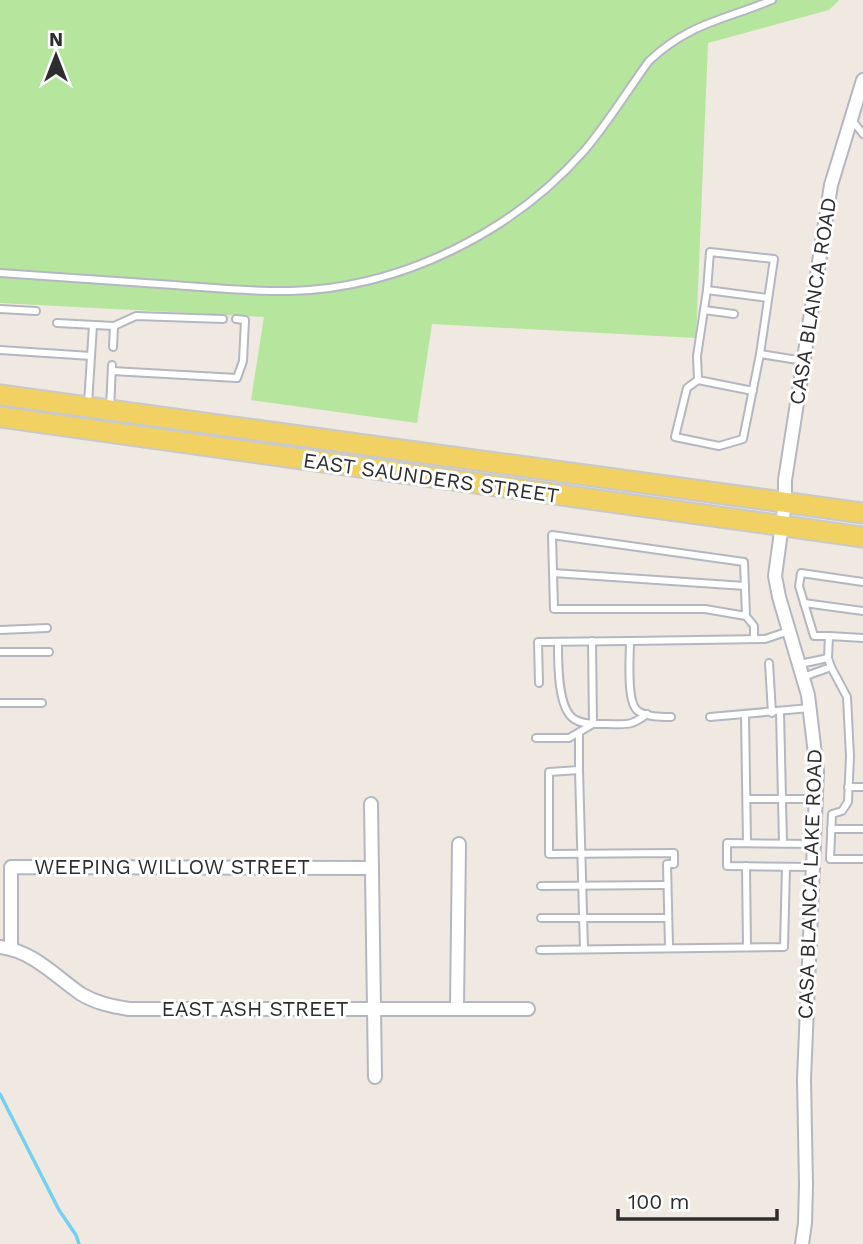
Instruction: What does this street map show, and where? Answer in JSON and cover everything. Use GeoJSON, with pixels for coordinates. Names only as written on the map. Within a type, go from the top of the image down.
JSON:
{"type":"FeatureCollection","features":[{"type":"Feature","properties":{"kind":"main road","name":"EAST SAUNDERS STREET"},"geometry":{"type":"LineString","coordinates":[[0,395],[863,513]]}},
{"type":"Feature","properties":{"kind":"main road"},"geometry":{"type":"LineString","coordinates":[[0,406],[139,424],[191,420]]}},
{"type":"Feature","properties":{"kind":"main road","name":"EAST SAUNDERS STREET"},"geometry":{"type":"LineString","coordinates":[[0,417],[863,537]]}},
{"type":"Feature","properties":{"kind":"street","name":"CASA BLANCA ROAD"},"geometry":{"type":"LineString","coordinates":[[780,525],[831,185],[851,119],[860,102],[863,80]]}},
{"type":"Feature","properties":{"kind":"street","name":"CASA BLANCA LAKE ROAD"},"geometry":{"type":"LineString","coordinates":[[780,525],[775,576],[810,708],[817,771],[804,1079],[806,1185],[802,1244]]}},
{"type":"Feature","properties":{"kind":"street"},"geometry":{"type":"LineString","coordinates":[[371,804],[375,1077]]}},
{"type":"Feature","properties":{"kind":"street"},"geometry":{"type":"LineString","coordinates":[[457,1007],[459,844]]}},
{"type":"Feature","properties":{"kind":"street","name":"WEEPING WILLOW STREET"},"geometry":{"type":"LineString","coordinates":[[6,948],[11,867],[372,868]]}},
{"type":"Feature","properties":{"kind":"street","name":"EAST ASH STREET"},"geometry":{"type":"LineString","coordinates":[[6,948],[33,958],[83,995],[103,1005],[129,1009],[528,1009]]}},
{"type":"Feature","properties":{"kind":"lane"},"geometry":{"type":"LineString","coordinates":[[0,273],[291,291],[337,286],[404,271],[481,235],[517,211],[559,176],[583,151],[649,61],[661,50],[683,34],[772,0]]}},
{"type":"Feature","properties":{"kind":"lane"},"geometry":{"type":"LineString","coordinates":[[851,119],[863,134]]}},
{"type":"Feature","properties":{"kind":"lane"},"geometry":{"type":"LineString","coordinates":[[698,380],[697,356],[710,252],[774,259],[760,354],[753,391],[743,439],[719,446],[675,437],[687,388],[698,380],[753,391]]}},
{"type":"Feature","properties":{"kind":"lane"},"geometry":{"type":"LineString","coordinates":[[706,290],[768,298]]}},
{"type":"Feature","properties":{"kind":"lane"},"geometry":{"type":"LineString","coordinates":[[0,309],[36,311]]}},
{"type":"Feature","properties":{"kind":"lane"},"geometry":{"type":"LineString","coordinates":[[704,310],[734,314]]}},
{"type":"Feature","properties":{"kind":"lane"},"geometry":{"type":"LineString","coordinates":[[57,323],[114,326],[136,316],[223,319]]}},
{"type":"Feature","properties":{"kind":"lane"},"geometry":{"type":"LineString","coordinates":[[756,317],[766,319]]}},
{"type":"Feature","properties":{"kind":"lane"},"geometry":{"type":"LineString","coordinates":[[110,409],[112,368],[237,378],[243,361],[245,320],[236,320]]}},
{"type":"Feature","properties":{"kind":"lane"},"geometry":{"type":"LineString","coordinates":[[88,406],[93,325]]}},
{"type":"Feature","properties":{"kind":"lane"},"geometry":{"type":"LineString","coordinates":[[113,347],[114,326]]}},
{"type":"Feature","properties":{"kind":"lane"},"geometry":{"type":"LineString","coordinates":[[0,350],[92,356]]}},
{"type":"Feature","properties":{"kind":"lane"},"geometry":{"type":"LineString","coordinates":[[760,354],[804,361]]}},
{"type":"Feature","properties":{"kind":"lane"},"geometry":{"type":"LineString","coordinates":[[746,616],[705,609],[554,610],[552,535],[744,562],[746,616],[754,626],[754,639]]}},
{"type":"Feature","properties":{"kind":"lane"},"geometry":{"type":"LineString","coordinates":[[553,573],[745,586]]}},
{"type":"Feature","properties":{"kind":"lane"},"geometry":{"type":"LineString","coordinates":[[863,582],[801,573],[799,586],[814,636],[863,638]]}},
{"type":"Feature","properties":{"kind":"lane"},"geometry":{"type":"LineString","coordinates":[[804,603],[863,611]]}},
{"type":"Feature","properties":{"kind":"lane"},"geometry":{"type":"LineString","coordinates":[[0,629],[47,628]]}},
{"type":"Feature","properties":{"kind":"lane"},"geometry":{"type":"LineString","coordinates":[[539,683],[538,642],[765,639],[789,631]]}},
{"type":"Feature","properties":{"kind":"lane"},"geometry":{"type":"LineString","coordinates":[[829,636],[828,658],[847,697],[850,755],[848,802],[842,811],[832,814],[830,859],[863,859]]}},
{"type":"Feature","properties":{"kind":"lane"},"geometry":{"type":"LineString","coordinates":[[592,641],[593,724]]}},
{"type":"Feature","properties":{"kind":"lane"},"geometry":{"type":"LineString","coordinates":[[630,641],[631,701],[636,710],[647,715],[671,717]]}},
{"type":"Feature","properties":{"kind":"lane"},"geometry":{"type":"LineString","coordinates":[[558,642],[559,679],[566,709],[574,719],[593,724],[634,724],[647,715]]}},
{"type":"Feature","properties":{"kind":"lane"},"geometry":{"type":"LineString","coordinates":[[0,652],[49,652]]}},
{"type":"Feature","properties":{"kind":"lane"},"geometry":{"type":"LineString","coordinates":[[801,671],[828,658]]}},
{"type":"Feature","properties":{"kind":"lane"},"geometry":{"type":"LineString","coordinates":[[769,663],[772,713]]}},
{"type":"Feature","properties":{"kind":"lane"},"geometry":{"type":"LineString","coordinates":[[801,671],[831,667]]}},
{"type":"Feature","properties":{"kind":"lane"},"geometry":{"type":"LineString","coordinates":[[0,703],[42,703]]}},
{"type":"Feature","properties":{"kind":"lane"},"geometry":{"type":"LineString","coordinates":[[710,717],[810,708]]}},
{"type":"Feature","properties":{"kind":"lane"},"geometry":{"type":"LineString","coordinates":[[780,712],[783,844]]}},
{"type":"Feature","properties":{"kind":"lane"},"geometry":{"type":"LineString","coordinates":[[745,715],[747,844]]}},
{"type":"Feature","properties":{"kind":"lane"},"geometry":{"type":"LineString","coordinates":[[536,738],[569,738],[593,724]]}},
{"type":"Feature","properties":{"kind":"lane"},"geometry":{"type":"LineString","coordinates":[[579,733],[584,949]]}},
{"type":"Feature","properties":{"kind":"lane"},"geometry":{"type":"LineString","coordinates":[[579,771],[549,772],[550,854],[674,853],[674,863],[667,864],[669,947]]}},
{"type":"Feature","properties":{"kind":"lane"},"geometry":{"type":"LineString","coordinates":[[848,787],[863,787]]}},
{"type":"Feature","properties":{"kind":"lane"},"geometry":{"type":"LineString","coordinates":[[747,799],[816,799]]}},
{"type":"Feature","properties":{"kind":"lane"},"geometry":{"type":"LineString","coordinates":[[831,829],[863,829]]}},
{"type":"Feature","properties":{"kind":"lane"},"geometry":{"type":"LineString","coordinates":[[813,867],[727,866],[727,844],[814,844]]}},
{"type":"Feature","properties":{"kind":"lane"},"geometry":{"type":"LineString","coordinates":[[746,866],[747,947]]}},
{"type":"Feature","properties":{"kind":"lane"},"geometry":{"type":"LineString","coordinates":[[540,950],[785,947],[786,867]]}},
{"type":"Feature","properties":{"kind":"lane"},"geometry":{"type":"LineString","coordinates":[[541,886],[667,885]]}},
{"type":"Feature","properties":{"kind":"lane"},"geometry":{"type":"LineString","coordinates":[[541,919],[668,918]]}},
{"type":"Feature","properties":{"kind":"green space"},"geometry":{"type":"Polygon","coordinates":[[[0,0],[839,0],[829,10],[708,43],[696,338],[432,324],[417,423],[251,400],[264,317],[0,303],[0,0]]]}},
{"type":"Feature","properties":{"kind":"waterway"},"geometry":{"type":"LineString","coordinates":[[0,1094],[79,1244]]}}]}
